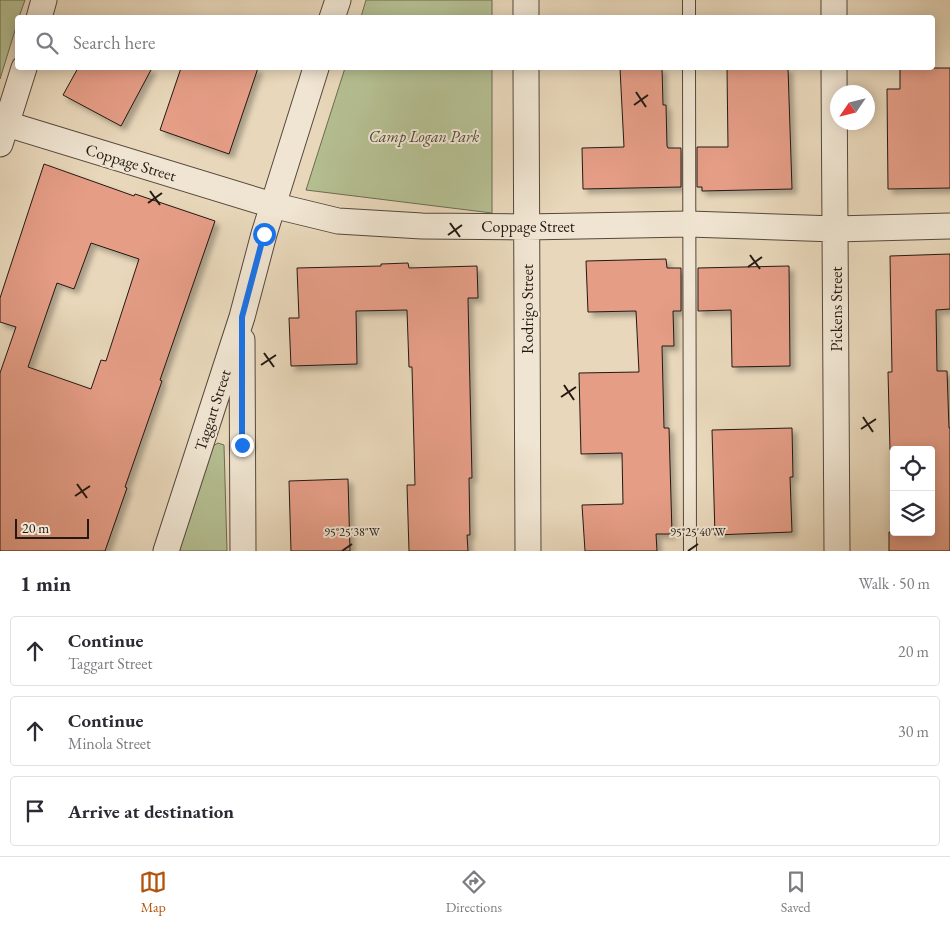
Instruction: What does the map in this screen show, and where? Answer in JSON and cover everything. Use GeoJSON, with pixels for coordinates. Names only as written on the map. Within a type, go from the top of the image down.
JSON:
{"type":"FeatureCollection","features":[{"type":"Feature","properties":{"kind":"street"},"geometry":{"type":"LineString","coordinates":[[40,15],[44,0]]}},
{"type":"Feature","properties":{"kind":"street"},"geometry":{"type":"LineString","coordinates":[[333,15],[338,0]]}},
{"type":"Feature","properties":{"kind":"street"},"geometry":{"type":"LineString","coordinates":[[526,0],[526,15]]}},
{"type":"Feature","properties":{"kind":"street"},"geometry":{"type":"LineString","coordinates":[[834,0],[834,15]]}},
{"type":"Feature","properties":{"kind":"street"},"geometry":{"type":"LineString","coordinates":[[2,130],[23,70]]}},
{"type":"Feature","properties":{"kind":"street","name":"Taggart Street"},"geometry":{"type":"LineString","coordinates":[[166,551],[242,317],[272,205],[315,70]]}},
{"type":"Feature","properties":{"kind":"street","name":"Rodrigo Street"},"geometry":{"type":"LineString","coordinates":[[526,70],[528,551]]}},
{"type":"Feature","properties":{"kind":"street","name":"Pickens Street"},"geometry":{"type":"LineString","coordinates":[[834,70],[837,551]]}},
{"type":"Feature","properties":{"kind":"street","name":"Coppage Street"},"geometry":{"type":"LineString","coordinates":[[2,130],[272,205],[338,221],[422,226],[526,227],[689,224],[835,229],[950,226]]}},
{"type":"Feature","properties":{"kind":"street"},"geometry":{"type":"LineString","coordinates":[[242,317],[243,551]]}},
{"type":"Feature","properties":{"kind":"lane"},"geometry":{"type":"LineString","coordinates":[[689,0],[689,15]]}},
{"type":"Feature","properties":{"kind":"lane"},"geometry":{"type":"LineString","coordinates":[[689,70],[690,551]]}},
{"type":"Feature","properties":{"kind":"green space"},"geometry":{"type":"Polygon","coordinates":[[[0,0],[25,0],[20,15],[15,15],[15,30],[0,79],[0,0]]]}},
{"type":"Feature","properties":{"kind":"green space"},"geometry":{"type":"Polygon","coordinates":[[[366,0],[492,0],[492,15],[362,15],[366,0]]]}},
{"type":"Feature","properties":{"kind":"green space","name":"Camp Logan Park"},"geometry":{"type":"Polygon","coordinates":[[[344,70],[492,70],[492,213],[306,190],[344,70]]]}},
{"type":"Feature","properties":{"kind":"green space"},"geometry":{"type":"Polygon","coordinates":[[[218,443],[224,445],[227,551],[176,551],[213,446],[218,443]]]}},
{"type":"Feature","properties":{"kind":"building"},"geometry":{"type":"Polygon","coordinates":[[[950,68],[950,188],[888,189],[887,89],[900,89],[900,70],[950,68]]]}},
{"type":"Feature","properties":{"kind":"building"},"geometry":{"type":"Polygon","coordinates":[[[77,70],[151,70],[121,126],[63,95],[77,70]]]}},
{"type":"Feature","properties":{"kind":"building"},"geometry":{"type":"Polygon","coordinates":[[[180,70],[257,70],[229,154],[160,130],[180,70]]]}},
{"type":"Feature","properties":{"kind":"building"},"geometry":{"type":"Polygon","coordinates":[[[620,70],[662,70],[663,105],[666,105],[667,146],[668,148],[681,148],[681,187],[583,189],[582,148],[624,147],[620,70]]]}},
{"type":"Feature","properties":{"kind":"building"},"geometry":{"type":"Polygon","coordinates":[[[727,70],[788,70],[792,189],[702,191],[702,187],[697,187],[697,147],[728,147],[727,70]]]}},
{"type":"Feature","properties":{"kind":"building"},"geometry":{"type":"Polygon","coordinates":[[[44,164],[134,196],[135,194],[215,221],[160,380],[162,381],[105,551],[0,551],[0,373],[16,327],[0,322],[0,298],[44,164]],[[91,243],[74,289],[57,283],[28,367],[91,389],[101,360],[106,361],[139,259],[91,243]]]}},
{"type":"Feature","properties":{"kind":"building"},"geometry":{"type":"Polygon","coordinates":[[[950,254],[950,309],[936,310],[937,371],[947,371],[950,428],[950,551],[889,551],[889,532],[890,536],[935,536],[935,446],[890,446],[890,450],[888,372],[892,372],[890,256],[950,254]]]}},
{"type":"Feature","properties":{"kind":"building"},"geometry":{"type":"Polygon","coordinates":[[[666,259],[667,268],[681,268],[681,311],[673,311],[674,346],[662,346],[664,428],[669,428],[672,534],[656,534],[657,551],[585,551],[582,505],[623,504],[622,453],[581,454],[579,373],[639,372],[636,311],[588,312],[586,261],[666,259]]]}},
{"type":"Feature","properties":{"kind":"building"},"geometry":{"type":"Polygon","coordinates":[[[408,263],[409,268],[477,266],[478,298],[468,298],[472,478],[469,478],[470,535],[467,535],[468,551],[409,551],[407,485],[415,485],[412,367],[409,367],[407,310],[356,311],[357,364],[291,366],[289,318],[299,318],[297,268],[381,266],[381,264],[408,263]]]}},
{"type":"Feature","properties":{"kind":"building"},"geometry":{"type":"Polygon","coordinates":[[[789,266],[790,366],[732,367],[731,310],[698,311],[698,268],[789,266]]]}},
{"type":"Feature","properties":{"kind":"building"},"geometry":{"type":"Polygon","coordinates":[[[792,428],[793,477],[790,477],[792,532],[715,535],[712,430],[792,428]]]}},
{"type":"Feature","properties":{"kind":"building"},"geometry":{"type":"Polygon","coordinates":[[[348,479],[350,551],[291,551],[289,481],[348,479]]]}},
{"type":"Feature","properties":{"kind":"route"},"geometry":{"type":"LineString","coordinates":[[242,445],[242,317],[264,234]]}}]}
